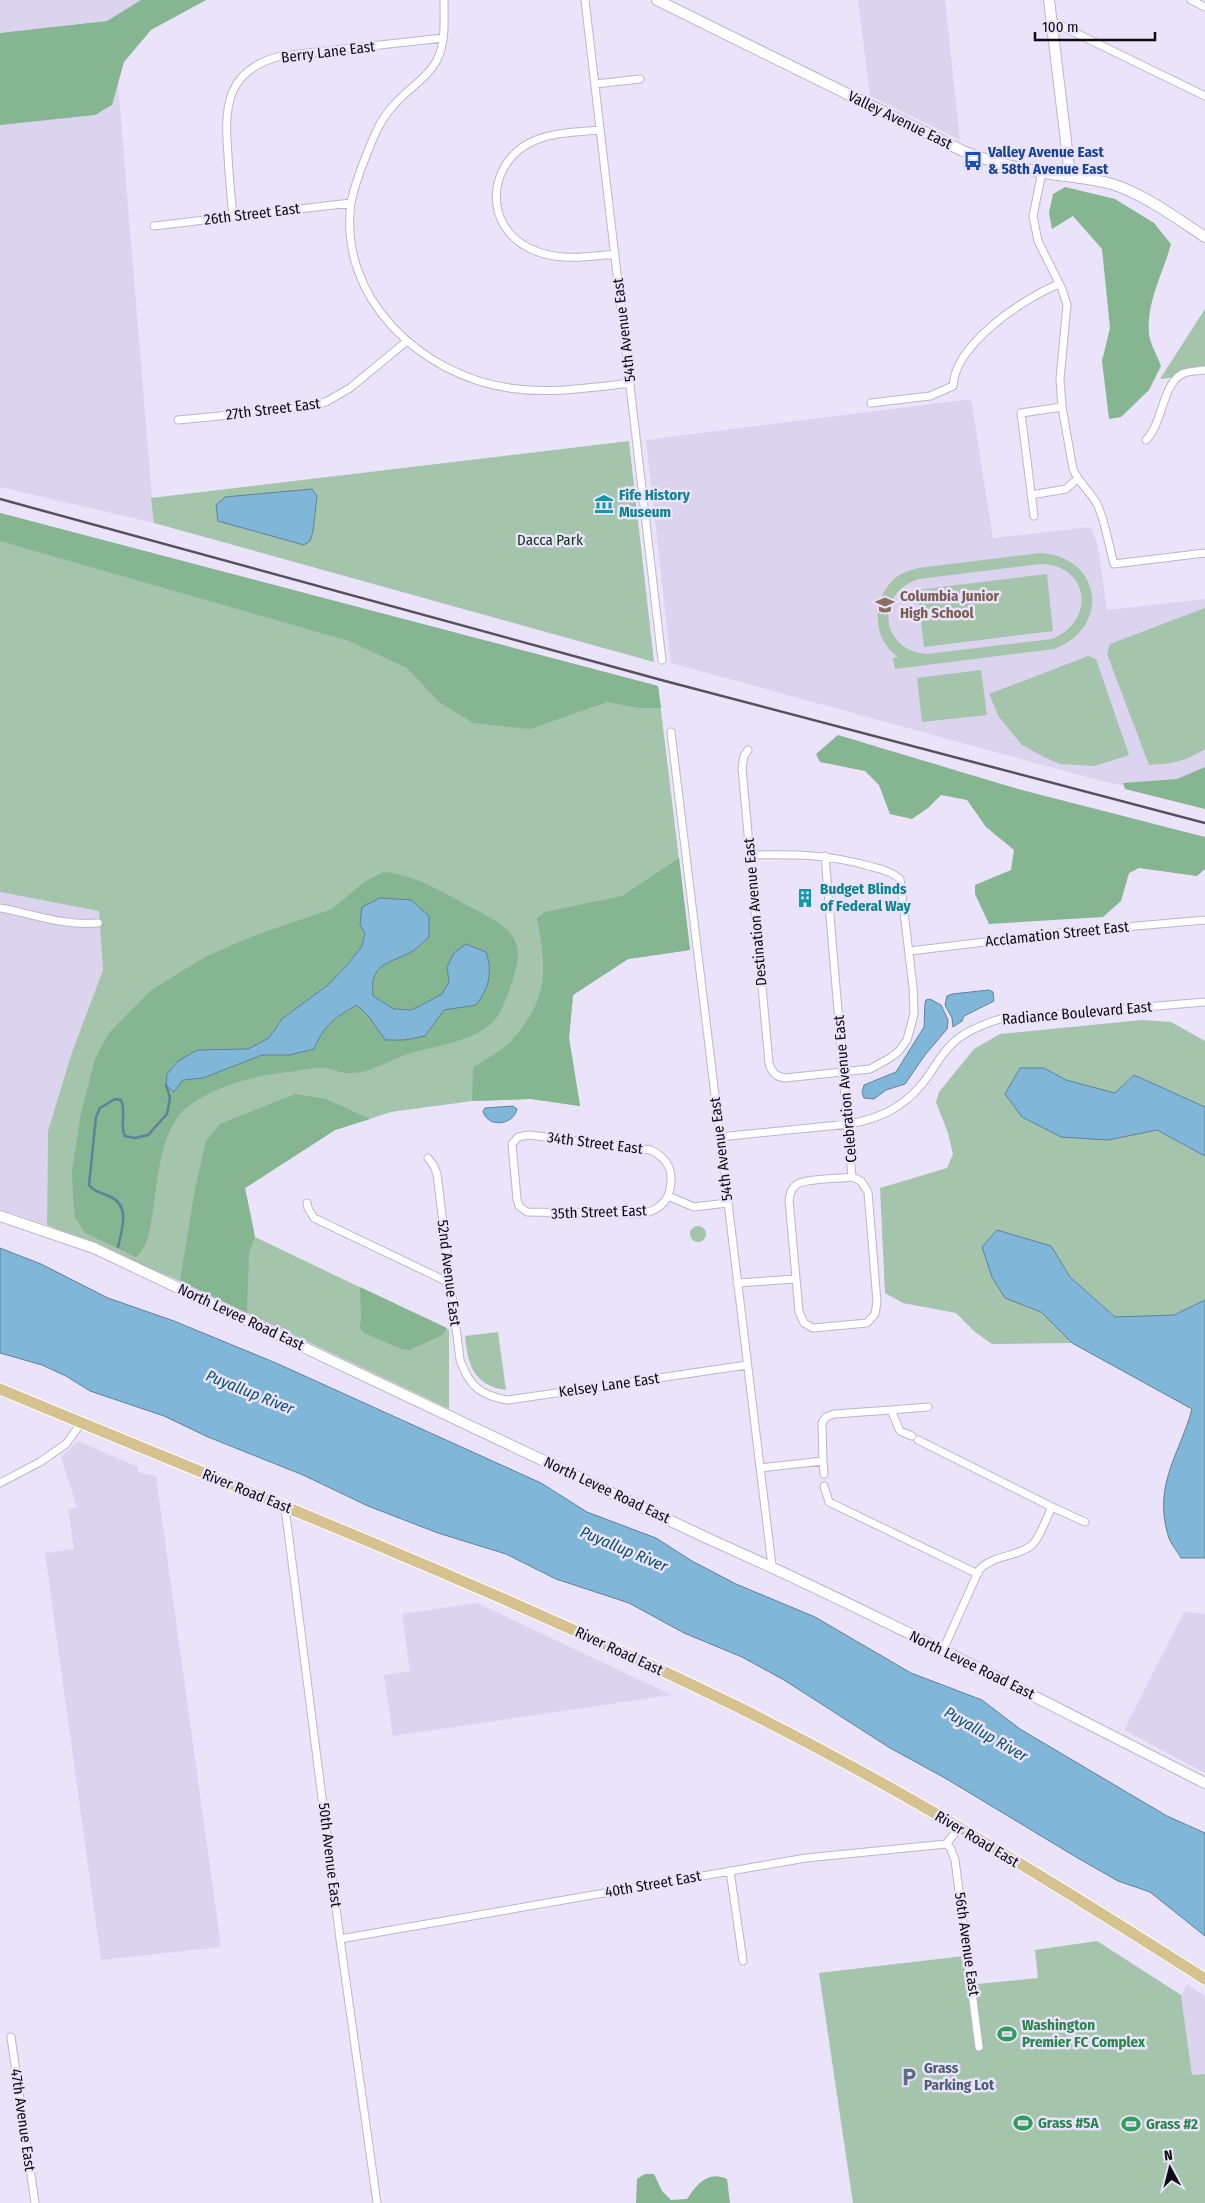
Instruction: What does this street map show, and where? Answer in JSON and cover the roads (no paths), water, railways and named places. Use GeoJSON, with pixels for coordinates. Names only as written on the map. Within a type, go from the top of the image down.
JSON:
{"type":"FeatureCollection","features":[{"type":"Feature","properties":{"kind":"main road","name":"River Road East"},"geometry":{"type":"LineString","coordinates":[[0,1389],[468,1583],[629,1655],[855,1768],[959,1828],[1205,1979]]}},
{"type":"Feature","properties":{"kind":"street"},"geometry":{"type":"LineString","coordinates":[[444,0],[443,38],[440,52],[433,66],[392,107],[380,124],[362,166],[351,203],[351,235],[361,277],[378,310],[390,326],[407,341],[418,350],[456,371],[481,382],[503,387],[538,390],[580,389],[630,383]]}},
{"type":"Feature","properties":{"kind":"street","name":"54th Avenue East"},"geometry":{"type":"LineString","coordinates":[[585,0],[662,660]]}},
{"type":"Feature","properties":{"kind":"street","name":"Valley Avenue East"},"geometry":{"type":"LineString","coordinates":[[657,0],[963,151],[990,160],[1042,172],[1100,181],[1130,191],[1205,237]]}},
{"type":"Feature","properties":{"kind":"street"},"geometry":{"type":"LineString","coordinates":[[1049,0],[1070,175]]}},
{"type":"Feature","properties":{"kind":"street"},"geometry":{"type":"LineString","coordinates":[[1191,0],[1205,7]]}},
{"type":"Feature","properties":{"kind":"street"},"geometry":{"type":"LineString","coordinates":[[1051,21],[1205,96]]}},
{"type":"Feature","properties":{"kind":"street","name":"Berry Lane East"},"geometry":{"type":"LineString","coordinates":[[232,216],[226,113],[233,89],[248,70],[264,61],[281,56],[443,38]]}},
{"type":"Feature","properties":{"kind":"street"},"geometry":{"type":"LineString","coordinates":[[595,84],[640,79]]}},
{"type":"Feature","properties":{"kind":"street"},"geometry":{"type":"LineString","coordinates":[[600,130],[549,136],[535,140],[519,150],[507,163],[498,179],[497,205],[501,219],[511,234],[522,244],[535,250],[562,258],[615,254]]}},
{"type":"Feature","properties":{"kind":"street"},"geometry":{"type":"LineString","coordinates":[[1042,172],[1033,216],[1043,253],[1066,299],[1067,310],[1060,379],[1062,407],[1073,469],[1077,479],[1093,496],[1100,510],[1114,564],[1205,553]]}},
{"type":"Feature","properties":{"kind":"street","name":"26th Street East"},"geometry":{"type":"LineString","coordinates":[[154,226],[351,203]]}},
{"type":"Feature","properties":{"kind":"street"},"geometry":{"type":"LineString","coordinates":[[871,403],[943,393],[953,386],[959,362],[979,339],[1022,303],[1059,284]]}},
{"type":"Feature","properties":{"kind":"street","name":"27th Street East"},"geometry":{"type":"LineString","coordinates":[[178,420],[302,408],[326,402],[350,388],[407,341]]}},
{"type":"Feature","properties":{"kind":"street"},"geometry":{"type":"LineString","coordinates":[[1146,440],[1158,424],[1168,394],[1177,378],[1185,373],[1205,370]]}},
{"type":"Feature","properties":{"kind":"street"},"geometry":{"type":"LineString","coordinates":[[1034,516],[1021,413],[1062,407]]}},
{"type":"Feature","properties":{"kind":"street"},"geometry":{"type":"LineString","coordinates":[[1031,495],[1066,489],[1077,479]]}},
{"type":"Feature","properties":{"kind":"street","name":"54th Avenue East"},"geometry":{"type":"LineString","coordinates":[[671,732],[772,1566]]}},
{"type":"Feature","properties":{"kind":"street","name":"Destination Avenue East"},"geometry":{"type":"LineString","coordinates":[[748,750],[744,756],[742,768],[769,1063],[774,1074],[785,1078],[843,1070]]}},
{"type":"Feature","properties":{"kind":"street"},"geometry":{"type":"LineString","coordinates":[[750,855],[807,854],[844,859],[891,872],[900,879],[910,951],[914,1014],[907,1040],[899,1051],[881,1064],[870,1069],[843,1070]]}},
{"type":"Feature","properties":{"kind":"street","name":"Celebration Avenue East"},"geometry":{"type":"LineString","coordinates":[[796,1279],[799,1312],[804,1323],[813,1328],[862,1325],[867,1323],[876,1314],[877,1302],[868,1192],[861,1181],[852,1177],[825,856]]}},
{"type":"Feature","properties":{"kind":"street"},"geometry":{"type":"LineString","coordinates":[[0,908],[52,921],[83,924],[98,923]]}},
{"type":"Feature","properties":{"kind":"street","name":"Acclamation Street East"},"geometry":{"type":"LineString","coordinates":[[910,951],[1068,932],[1205,920]]}},
{"type":"Feature","properties":{"kind":"street","name":"Radiance Boulevard East"},"geometry":{"type":"LineString","coordinates":[[719,1137],[868,1121],[899,1107],[915,1093],[942,1055],[955,1041],[984,1024],[1000,1019],[1205,1002]]}},
{"type":"Feature","properties":{"kind":"street","name":"34th Street East"},"geometry":{"type":"LineString","coordinates":[[523,1210],[517,1199],[511,1148],[515,1140],[523,1135],[651,1150],[663,1157],[670,1168],[672,1185],[668,1196]]}},
{"type":"Feature","properties":{"kind":"street","name":"52nd Avenue East"},"geometry":{"type":"LineString","coordinates":[[428,1158],[437,1174],[460,1360],[468,1380],[475,1387]]}},
{"type":"Feature","properties":{"kind":"street"},"geometry":{"type":"LineString","coordinates":[[737,1283],[796,1279],[789,1200],[792,1189],[803,1182],[852,1177]]}},
{"type":"Feature","properties":{"kind":"street","name":"35th Street East"},"geometry":{"type":"LineString","coordinates":[[523,1210],[533,1214],[642,1214],[656,1209],[663,1204],[668,1196],[694,1207],[727,1203]]}},
{"type":"Feature","properties":{"kind":"street"},"geometry":{"type":"LineString","coordinates":[[307,1203],[314,1218],[450,1282]]}},
{"type":"Feature","properties":{"kind":"street","name":"North Levee Road East"},"geometry":{"type":"LineString","coordinates":[[0,1216],[66,1237],[102,1252],[701,1535],[772,1566],[943,1650],[1205,1783]]}},
{"type":"Feature","properties":{"kind":"street","name":"Kelsey Lane East"},"geometry":{"type":"LineString","coordinates":[[475,1387],[491,1396],[508,1400],[747,1365]]}},
{"type":"Feature","properties":{"kind":"street"},"geometry":{"type":"LineString","coordinates":[[824,1474],[822,1423],[826,1417],[834,1414],[928,1407]]}},
{"type":"Feature","properties":{"kind":"street"},"geometry":{"type":"LineString","coordinates":[[891,1410],[900,1431],[1085,1522]]}},
{"type":"Feature","properties":{"kind":"street"},"geometry":{"type":"LineString","coordinates":[[0,1483],[40,1462],[66,1444],[81,1423]]}},
{"type":"Feature","properties":{"kind":"street"},"geometry":{"type":"LineString","coordinates":[[760,1468],[823,1461]]}},
{"type":"Feature","properties":{"kind":"street"},"geometry":{"type":"LineString","coordinates":[[824,1486],[829,1502],[978,1574]]}},
{"type":"Feature","properties":{"kind":"street","name":"50th Avenue East"},"geometry":{"type":"LineString","coordinates":[[285,1507],[340,1939],[377,2203]]}},
{"type":"Feature","properties":{"kind":"street"},"geometry":{"type":"LineString","coordinates":[[943,1650],[978,1574],[990,1560],[1027,1548],[1033,1544],[1052,1507]]}},
{"type":"Feature","properties":{"kind":"street"},"geometry":{"type":"LineString","coordinates":[[946,1844],[959,1828]]}},
{"type":"Feature","properties":{"kind":"street","name":"40th Street East"},"geometry":{"type":"LineString","coordinates":[[340,1939],[806,1858],[946,1844]]}},
{"type":"Feature","properties":{"kind":"street","name":"56th Avenue East"},"geometry":{"type":"LineString","coordinates":[[946,1844],[950,1847],[955,1860],[979,2047]]}},
{"type":"Feature","properties":{"kind":"street"},"geometry":{"type":"LineString","coordinates":[[730,1871],[742,1961]]}},
{"type":"Feature","properties":{"kind":"street","name":"47th Avenue East"},"geometry":{"type":"LineString","coordinates":[[11,2037],[35,2203]]}},
{"type":"Feature","properties":{"kind":"water"},"geometry":{"type":"Polygon","coordinates":[[[312,489],[317,496],[313,531],[310,541],[304,545],[218,521],[216,505],[225,497],[312,489]]]}},
{"type":"Feature","properties":{"kind":"water"},"geometry":{"type":"Polygon","coordinates":[[[380,898],[411,900],[429,916],[429,937],[414,950],[388,962],[377,971],[374,977],[373,996],[394,1009],[412,1010],[442,994],[449,982],[447,967],[454,953],[466,944],[486,952],[488,959],[489,973],[487,986],[476,1005],[444,1010],[425,1036],[405,1040],[385,1040],[370,1018],[357,1005],[331,1022],[322,1033],[314,1049],[289,1055],[262,1055],[203,1078],[183,1080],[174,1092],[166,1085],[167,1074],[178,1061],[197,1050],[248,1049],[269,1038],[282,1019],[328,985],[349,963],[362,946],[365,933],[360,925],[362,907],[380,898]]]}},
{"type":"Feature","properties":{"kind":"water"},"geometry":{"type":"Polygon","coordinates":[[[989,990],[993,992],[994,1001],[964,1016],[962,1021],[953,1027],[952,1018],[945,1005],[947,996],[989,990]]]}},
{"type":"Feature","properties":{"kind":"water"},"geometry":{"type":"Polygon","coordinates":[[[930,999],[941,1005],[948,1020],[947,1029],[925,1055],[905,1084],[886,1090],[874,1099],[864,1098],[862,1093],[864,1085],[896,1072],[924,1027],[925,1003],[926,1000],[930,999]]]}},
{"type":"Feature","properties":{"kind":"water"},"geometry":{"type":"Polygon","coordinates":[[[1020,1068],[1044,1068],[1066,1080],[1115,1093],[1134,1075],[1205,1107],[1205,1156],[1157,1130],[1108,1140],[1061,1137],[1022,1117],[1005,1094],[1020,1068]]]}},
{"type":"Feature","properties":{"kind":"water"},"geometry":{"type":"Polygon","coordinates":[[[513,1106],[517,1109],[515,1115],[506,1122],[500,1123],[489,1120],[483,1111],[485,1108],[513,1106]]]}},
{"type":"Feature","properties":{"kind":"water"},"geometry":{"type":"Polygon","coordinates":[[[997,1230],[1051,1246],[1070,1277],[1115,1317],[1174,1315],[1205,1300],[1205,1558],[1181,1558],[1169,1538],[1164,1517],[1166,1485],[1192,1409],[1072,1343],[1041,1312],[1005,1298],[992,1277],[982,1247],[997,1230]]]}},
{"type":"Feature","properties":{"kind":"water","name":"Puyallup River"},"geometry":{"type":"Polygon","coordinates":[[[0,1248],[41,1264],[108,1298],[174,1321],[276,1363],[541,1483],[587,1512],[656,1538],[692,1561],[736,1584],[815,1617],[911,1673],[982,1700],[1020,1729],[1167,1816],[1205,1833],[1205,1936],[1150,1892],[1118,1881],[1076,1857],[945,1778],[890,1748],[784,1680],[742,1657],[684,1633],[629,1603],[556,1579],[506,1554],[438,1533],[368,1506],[303,1475],[208,1437],[164,1416],[90,1391],[66,1376],[42,1365],[0,1353],[0,1248]]]}},
{"type":"Feature","properties":{"kind":"waterway"},"geometry":{"type":"LineString","coordinates":[[118,1247],[123,1226],[123,1212],[120,1205],[116,1200],[96,1191],[89,1185],[96,1117],[100,1108],[115,1099],[121,1100],[123,1104],[123,1132],[125,1136],[135,1138],[148,1135],[167,1114],[170,1098],[166,1085]]}},
{"type":"Feature","properties":{"kind":"railway"},"geometry":{"type":"LineString","coordinates":[[0,499],[665,681],[1205,823]]}},
{"type":"Feature","properties":{"kind":"place","name":"Valley Avenue East & 58th Avenue East"},"geometry":{"type":"Point","coordinates":[973,161]}},
{"type":"Feature","properties":{"kind":"place","name":"Fife History Museum"},"geometry":{"type":"Point","coordinates":[604,504]}},
{"type":"Feature","properties":{"kind":"place","name":"Columbia Junior High School"},"geometry":{"type":"Point","coordinates":[885,605]}},
{"type":"Feature","properties":{"kind":"place","name":"Budget Blinds of Federal Way"},"geometry":{"type":"Point","coordinates":[805,898]}},
{"type":"Feature","properties":{"kind":"place","name":"Washington Premier FC Complex"},"geometry":{"type":"Point","coordinates":[1007,2034]}},
{"type":"Feature","properties":{"kind":"place","name":"Grass Parking Lot"},"geometry":{"type":"Point","coordinates":[909,2077]}},
{"type":"Feature","properties":{"kind":"place","name":"Grass #5A"},"geometry":{"type":"Point","coordinates":[1023,2123]}},
{"type":"Feature","properties":{"kind":"place","name":"Grass #2"},"geometry":{"type":"Point","coordinates":[1131,2124]}},
{"type":"Feature","properties":{"kind":"park label","name":"Dacca Park"},"geometry":{"type":"Point","coordinates":[550,540]}}]}
